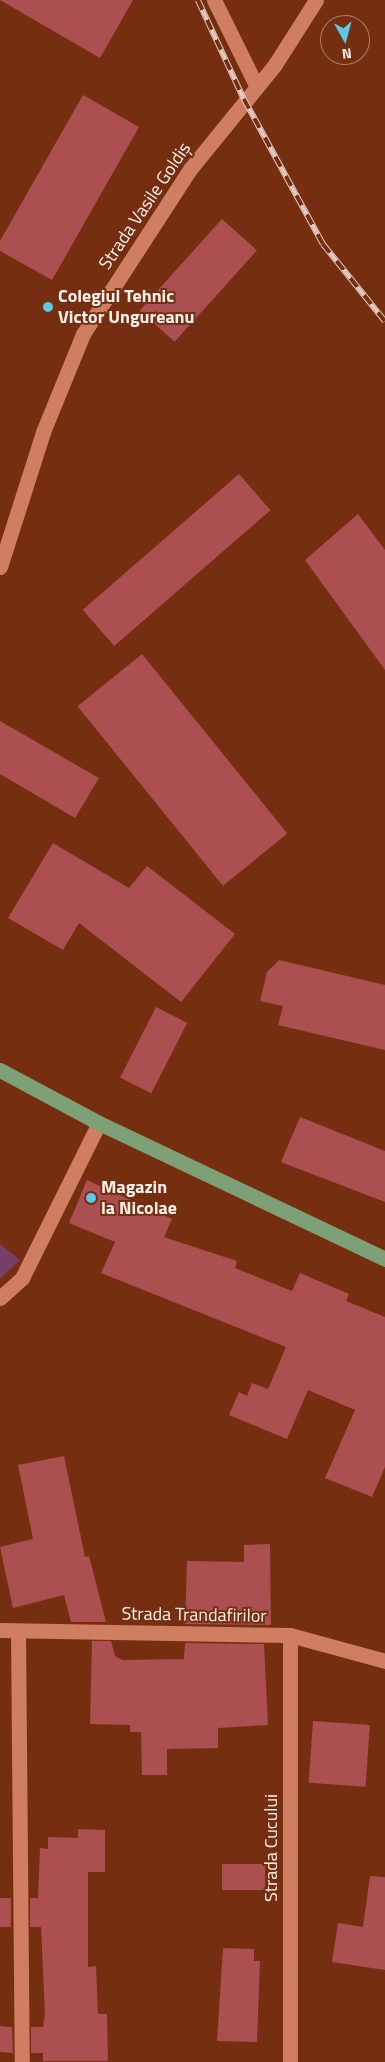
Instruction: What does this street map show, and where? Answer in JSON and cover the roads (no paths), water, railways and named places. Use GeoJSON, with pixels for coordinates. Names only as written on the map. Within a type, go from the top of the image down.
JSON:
{"type":"FeatureCollection","features":[{"type":"Feature","properties":{"kind":"main road"},"geometry":{"type":"LineString","coordinates":[[0,1070],[99,1123],[385,1259]]}},
{"type":"Feature","properties":{"kind":"street"},"geometry":{"type":"LineString","coordinates":[[214,0],[257,87]]}},
{"type":"Feature","properties":{"kind":"street","name":"Strada Vasile Goldiș"},"geometry":{"type":"LineString","coordinates":[[0,567],[43,432],[83,334],[191,168],[257,87],[316,0]]}},
{"type":"Feature","properties":{"kind":"street"},"geometry":{"type":"LineString","coordinates":[[0,1298],[22,1278],[99,1123]]}},
{"type":"Feature","properties":{"kind":"street","name":"Strada Trandafirilor"},"geometry":{"type":"LineString","coordinates":[[0,1630],[290,1635],[385,1661]]}},
{"type":"Feature","properties":{"kind":"street"},"geometry":{"type":"LineString","coordinates":[[18,1631],[22,2062]]}},
{"type":"Feature","properties":{"kind":"street","name":"Strada Cucului"},"geometry":{"type":"LineString","coordinates":[[290,1635],[290,2062]]}},
{"type":"Feature","properties":{"kind":"railway"},"geometry":{"type":"LineString","coordinates":[[198,0],[244,99],[323,244],[385,321]]}},
{"type":"Feature","properties":{"kind":"place","name":"Colegiul Tehnic Victor Ungureanu"},"geometry":{"type":"Point","coordinates":[48,307]}},
{"type":"Feature","properties":{"kind":"place","name":"Magazin la Nicolae"},"geometry":{"type":"Point","coordinates":[91,1198]}}]}
